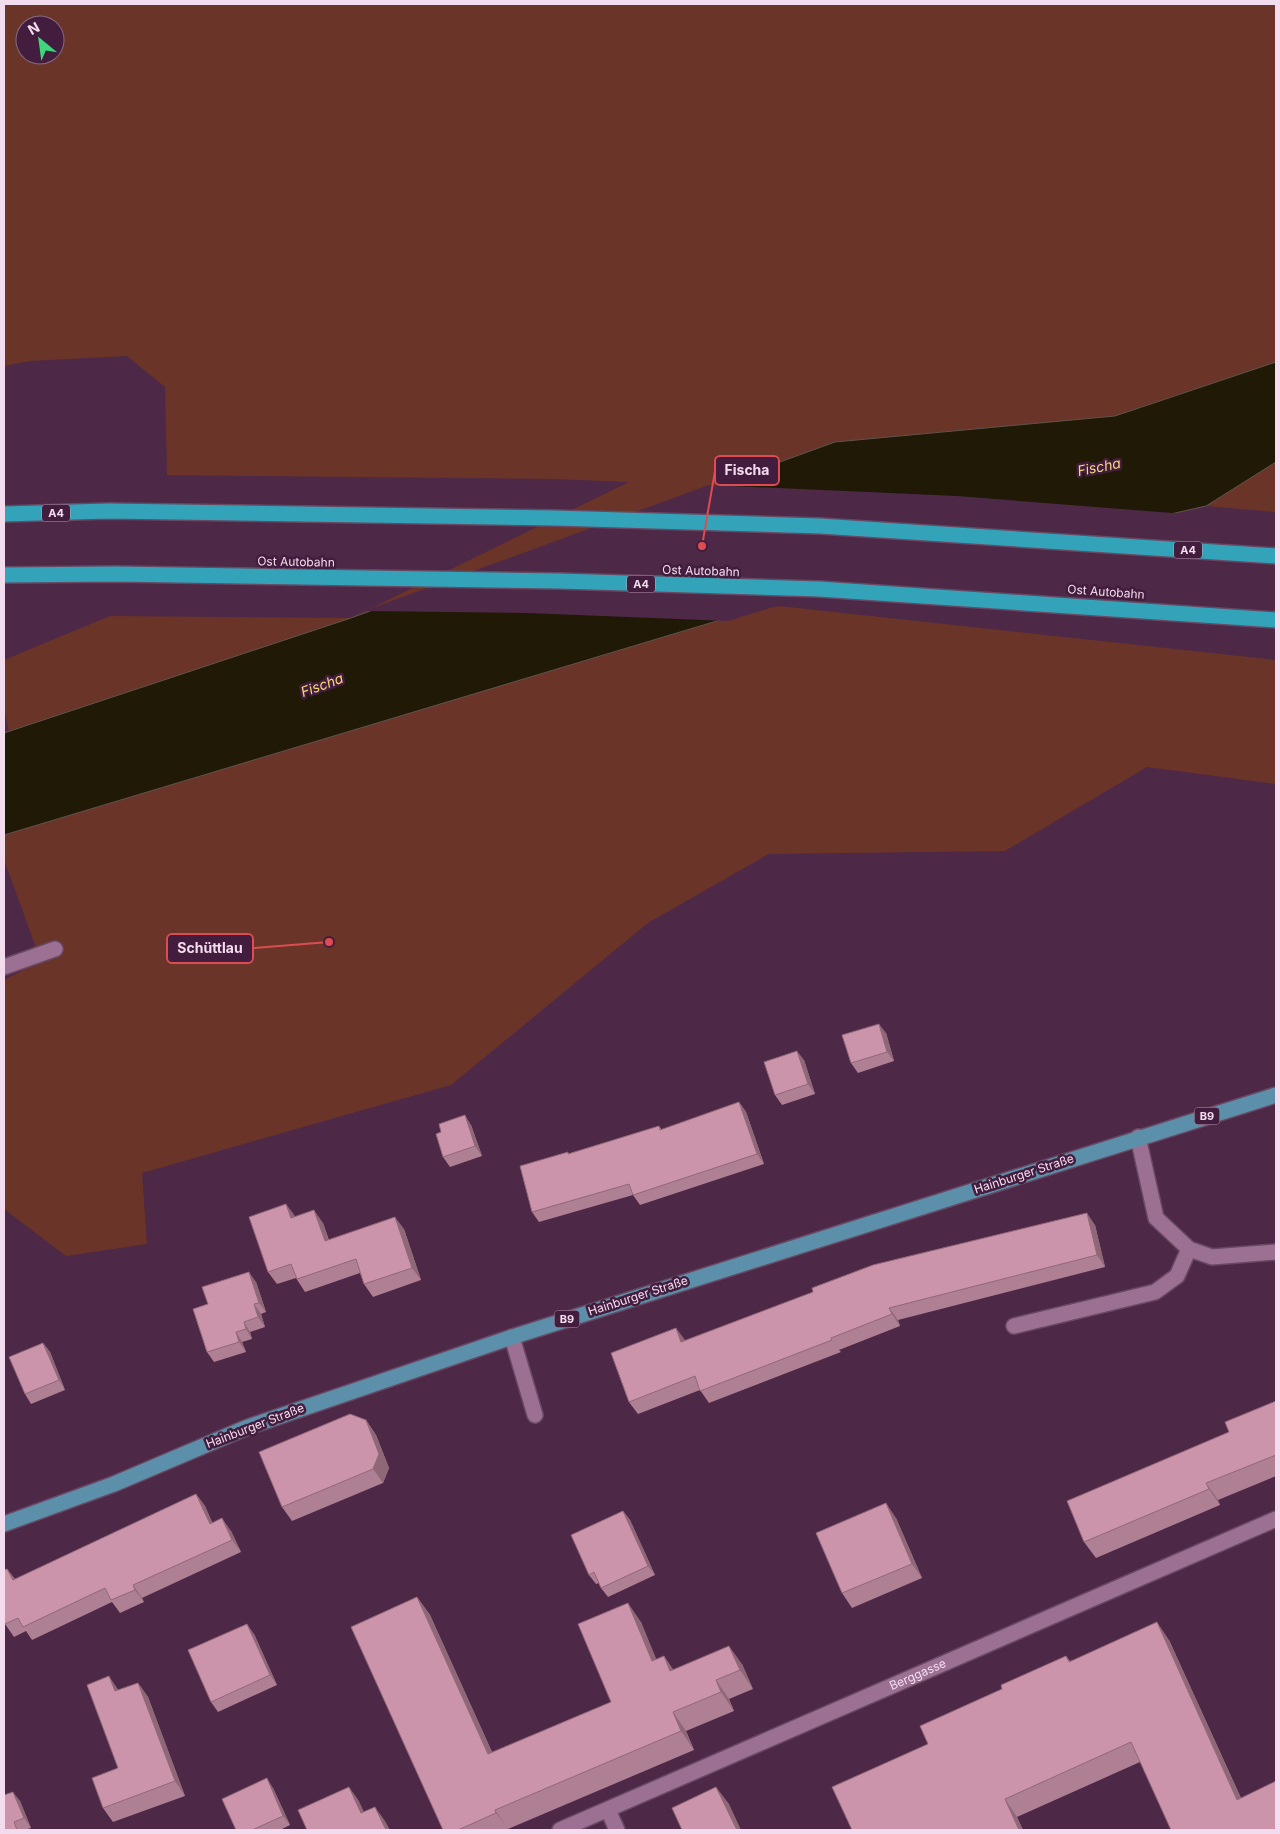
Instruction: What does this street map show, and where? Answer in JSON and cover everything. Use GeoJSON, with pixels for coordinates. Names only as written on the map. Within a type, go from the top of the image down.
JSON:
{"type":"FeatureCollection","features":[{"type":"Feature","properties":{"kind":"highway","name":"A4"},"geometry":{"type":"LineString","coordinates":[[4,514],[109,511],[554,518],[820,526],[1276,556]]}},
{"type":"Feature","properties":{"kind":"highway","name":"Ost Autobahn"},"geometry":{"type":"LineString","coordinates":[[4,575],[116,574],[539,581],[819,589],[1276,620]]}},
{"type":"Feature","properties":{"kind":"main road","name":"B9"},"geometry":{"type":"LineString","coordinates":[[1138,1137],[1276,1095]]}},
{"type":"Feature","properties":{"kind":"main road","name":"Hainburger Straße"},"geometry":{"type":"LineString","coordinates":[[4,1524],[114,1484],[248,1426],[512,1337],[1138,1137]]}},
{"type":"Feature","properties":{"kind":"street"},"geometry":{"type":"LineString","coordinates":[[4,967],[56,949]]}},
{"type":"Feature","properties":{"kind":"street"},"geometry":{"type":"LineString","coordinates":[[1138,1137],[1156,1218],[1189,1249],[1212,1257],[1276,1252]]}},
{"type":"Feature","properties":{"kind":"street"},"geometry":{"type":"LineString","coordinates":[[1014,1326],[1156,1292],[1177,1276],[1189,1249]]}},
{"type":"Feature","properties":{"kind":"street"},"geometry":{"type":"LineString","coordinates":[[512,1337],[535,1415]]}},
{"type":"Feature","properties":{"kind":"street","name":"Berggasse"},"geometry":{"type":"LineString","coordinates":[[560,1830],[1276,1519]]}},
{"type":"Feature","properties":{"kind":"street"},"geometry":{"type":"LineString","coordinates":[[608,1810],[617,1830]]}},
{"type":"Feature","properties":{"kind":"shaded area"},"geometry":{"type":"Polygon","coordinates":[[[4,4],[1276,4],[1276,362],[1115,416],[835,442],[351,618],[629,482],[553,479],[167,475],[165,387],[127,356],[30,361],[4,366],[4,4]]]}},
{"type":"Feature","properties":{"kind":"shaded area"},"geometry":{"type":"Polygon","coordinates":[[[1276,462],[1276,512],[1206,506],[1276,462]]]}},
{"type":"Feature","properties":{"kind":"shaded area"},"geometry":{"type":"Polygon","coordinates":[[[770,605],[1276,660],[1276,784],[1147,767],[1005,851],[769,854],[648,923],[451,1085],[142,1173],[147,1244],[66,1256],[4,1209],[4,980],[41,961],[4,860],[4,835],[770,605]]]}},
{"type":"Feature","properties":{"kind":"shaded area"},"geometry":{"type":"Polygon","coordinates":[[[110,616],[351,618],[9,732],[4,708],[4,660],[110,616]]]}},
{"type":"Feature","properties":{"kind":"water"},"geometry":{"type":"Polygon","coordinates":[[[1276,362],[1276,462],[1206,506],[770,605],[4,835],[4,733],[351,618],[835,442],[1115,416],[1276,362]]]}},
{"type":"Feature","properties":{"kind":"pier"},"geometry":{"type":"Polygon","coordinates":[[[709,485],[957,496],[1185,514],[770,608],[728,621],[527,613],[364,611],[709,485]]]}},
{"type":"Feature","properties":{"kind":"building"},"geometry":{"type":"Polygon","coordinates":[[[879,1024],[887,1052],[851,1063],[842,1035],[879,1024]]]}},
{"type":"Feature","properties":{"kind":"building"},"geometry":{"type":"Polygon","coordinates":[[[797,1051],[808,1084],[775,1095],[764,1062],[797,1051]]]}},
{"type":"Feature","properties":{"kind":"building"},"geometry":{"type":"Polygon","coordinates":[[[739,1102],[757,1154],[633,1195],[629,1184],[532,1212],[520,1166],[568,1152],[568,1154],[659,1126],[660,1130],[739,1102]]]}},
{"type":"Feature","properties":{"kind":"building"},"geometry":{"type":"Polygon","coordinates":[[[465,1115],[475,1146],[443,1157],[436,1134],[441,1132],[439,1124],[465,1115]]]}},
{"type":"Feature","properties":{"kind":"building"},"geometry":{"type":"Polygon","coordinates":[[[286,1204],[291,1218],[314,1210],[325,1241],[395,1217],[412,1268],[364,1284],[356,1259],[297,1279],[291,1264],[268,1272],[249,1217],[286,1204]]]}},
{"type":"Feature","properties":{"kind":"building"},"geometry":{"type":"Polygon","coordinates":[[[1087,1213],[1097,1255],[889,1308],[892,1314],[831,1338],[832,1340],[700,1391],[695,1376],[629,1402],[611,1353],[676,1328],[681,1342],[813,1292],[812,1288],[873,1265],[1087,1213]]]}},
{"type":"Feature","properties":{"kind":"building"},"geometry":{"type":"Polygon","coordinates":[[[249,1272],[259,1303],[254,1304],[258,1317],[244,1322],[246,1329],[236,1332],[239,1342],[207,1352],[193,1309],[208,1304],[202,1287],[249,1272]]]}},
{"type":"Feature","properties":{"kind":"building"},"geometry":{"type":"Polygon","coordinates":[[[43,1343],[59,1380],[25,1394],[9,1357],[43,1343]]]}},
{"type":"Feature","properties":{"kind":"building"},"geometry":{"type":"Polygon","coordinates":[[[1276,1401],[1276,1455],[1206,1483],[1209,1489],[1084,1542],[1067,1501],[1229,1432],[1225,1422],[1276,1401]]]}},
{"type":"Feature","properties":{"kind":"building"},"geometry":{"type":"Polygon","coordinates":[[[350,1414],[366,1420],[379,1454],[373,1469],[282,1507],[259,1452],[350,1414]]]}},
{"type":"Feature","properties":{"kind":"building"},"geometry":{"type":"Polygon","coordinates":[[[196,1494],[210,1524],[222,1518],[232,1540],[133,1585],[135,1590],[111,1600],[105,1588],[23,1627],[18,1618],[5,1624],[4,1570],[7,1569],[13,1580],[196,1494]]]}},
{"type":"Feature","properties":{"kind":"building"},"geometry":{"type":"Polygon","coordinates":[[[886,1503],[912,1564],[842,1593],[816,1533],[886,1503]]]}},
{"type":"Feature","properties":{"kind":"building"},"geometry":{"type":"Polygon","coordinates":[[[623,1511],[648,1566],[601,1588],[594,1572],[589,1575],[571,1535],[623,1511]]]}},
{"type":"Feature","properties":{"kind":"building"},"geometry":{"type":"Polygon","coordinates":[[[417,1597],[488,1754],[611,1702],[578,1624],[628,1603],[652,1661],[664,1656],[670,1671],[729,1646],[740,1670],[716,1680],[721,1692],[673,1712],[681,1731],[495,1810],[496,1813],[458,1830],[443,1830],[351,1627],[417,1597]]]}},
{"type":"Feature","properties":{"kind":"building"},"geometry":{"type":"Polygon","coordinates":[[[1157,1622],[1237,1800],[1276,1781],[1276,1830],[1171,1830],[1131,1742],[1005,1799],[1019,1830],[852,1830],[832,1787],[928,1744],[920,1726],[1002,1689],[1001,1685],[1066,1656],[1069,1662],[1157,1622]]]}},
{"type":"Feature","properties":{"kind":"building"},"geometry":{"type":"Polygon","coordinates":[[[247,1624],[270,1675],[211,1702],[188,1650],[247,1624]]]}},
{"type":"Feature","properties":{"kind":"building"},"geometry":{"type":"Polygon","coordinates":[[[109,1676],[115,1691],[138,1683],[175,1781],[103,1808],[92,1778],[118,1768],[87,1685],[109,1676]]]}},
{"type":"Feature","properties":{"kind":"building"},"geometry":{"type":"Polygon","coordinates":[[[267,1778],[283,1816],[252,1830],[236,1830],[222,1799],[267,1778]]]}},
{"type":"Feature","properties":{"kind":"building"},"geometry":{"type":"Polygon","coordinates":[[[349,1787],[361,1813],[375,1807],[386,1830],[307,1830],[298,1810],[349,1787]]]}},
{"type":"Feature","properties":{"kind":"building"},"geometry":{"type":"Polygon","coordinates":[[[716,1787],[737,1830],[682,1830],[672,1808],[716,1787]]]}},
{"type":"Feature","properties":{"kind":"building"},"geometry":{"type":"Polygon","coordinates":[[[13,1792],[24,1818],[14,1822],[17,1830],[4,1830],[4,1795],[13,1792]]]}},
{"type":"Feature","properties":{"kind":"place","name":"Fischa"},"geometry":{"type":"Point","coordinates":[702,546]}},
{"type":"Feature","properties":{"kind":"place","name":"Schüttlau"},"geometry":{"type":"Point","coordinates":[329,942]}}]}
